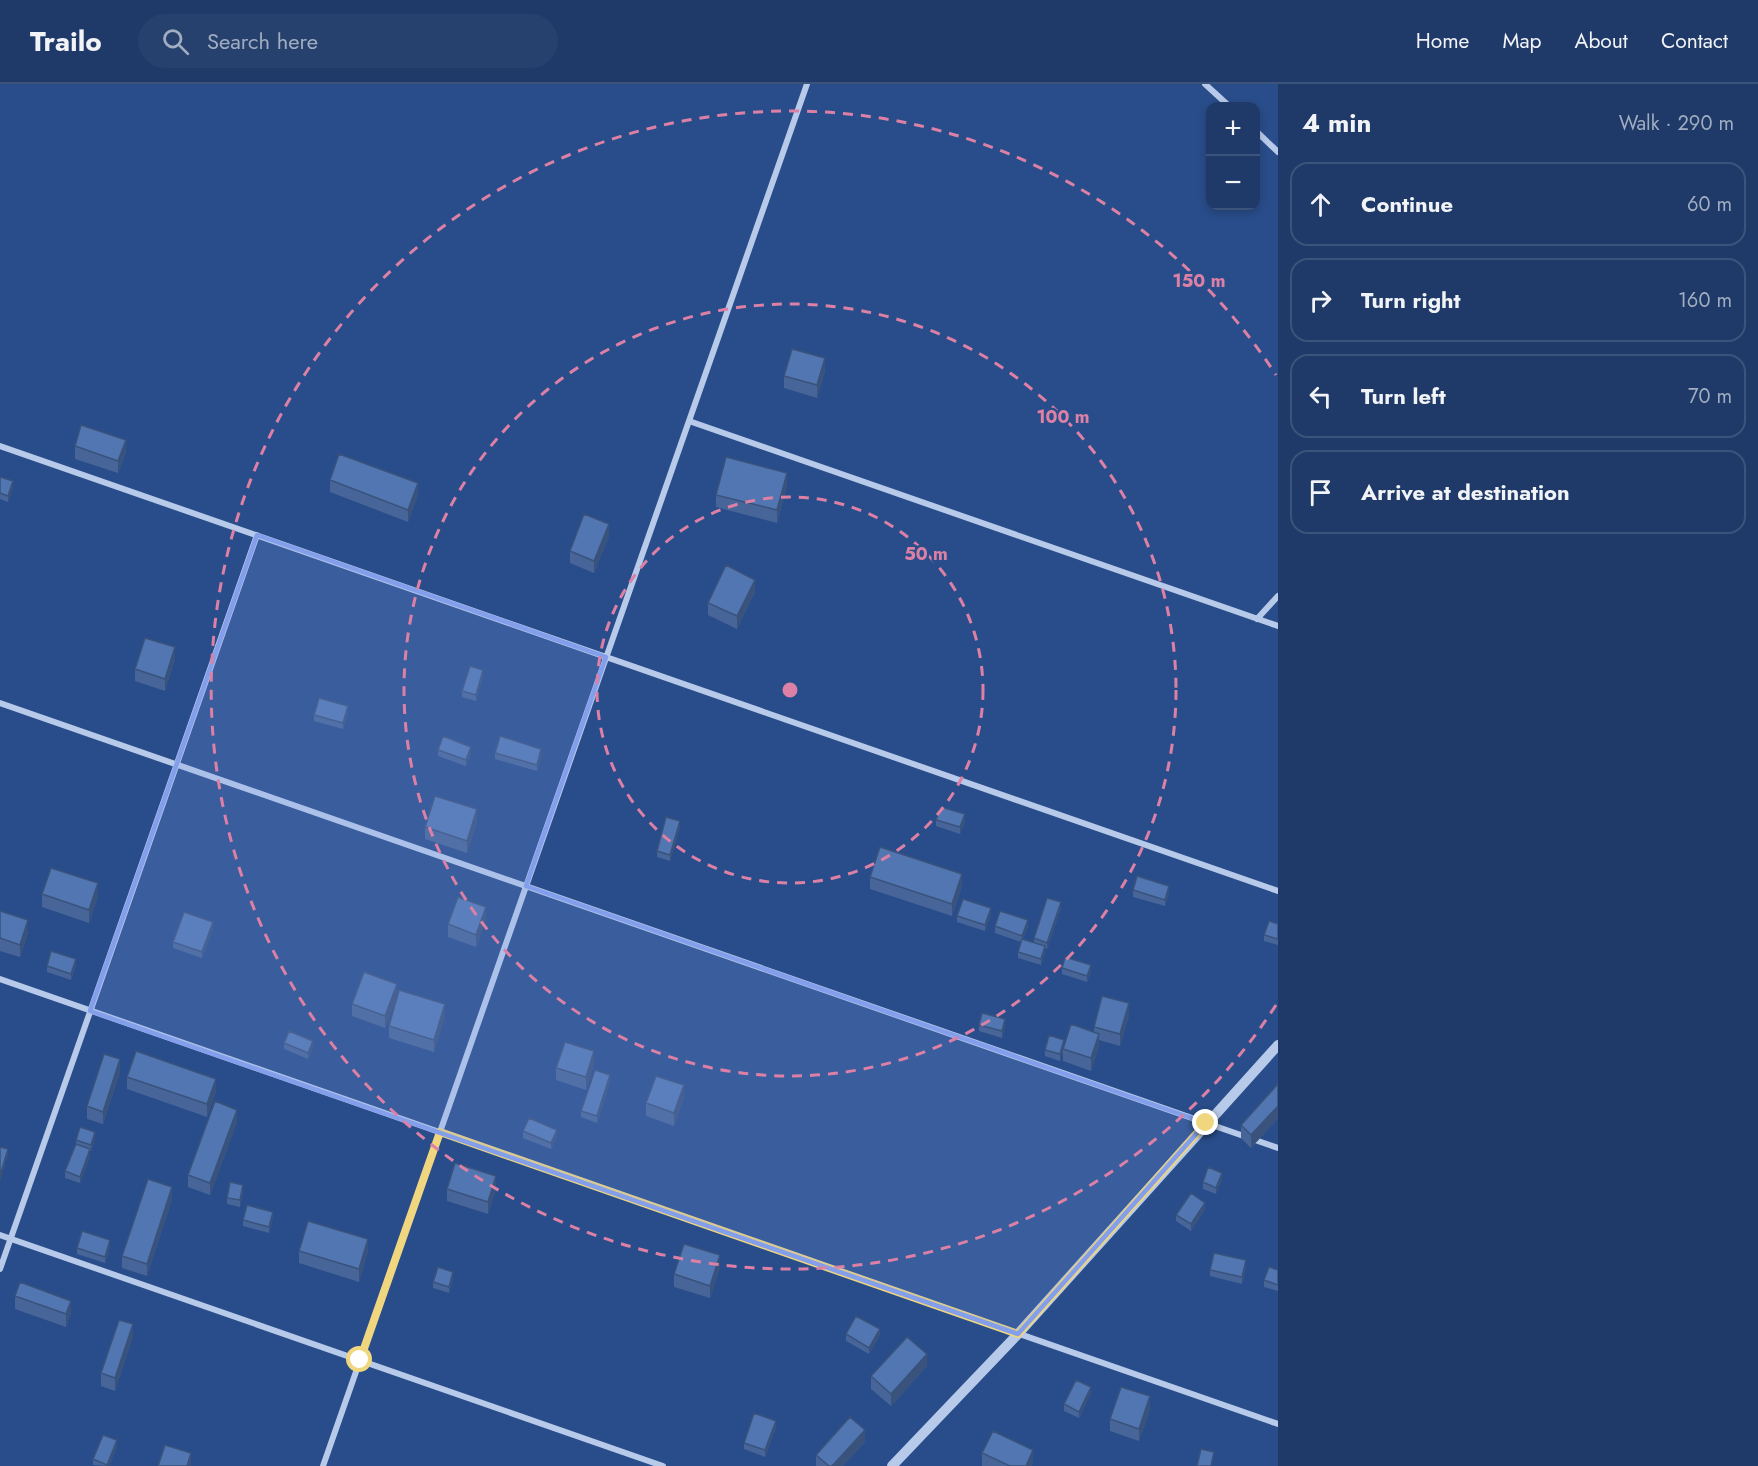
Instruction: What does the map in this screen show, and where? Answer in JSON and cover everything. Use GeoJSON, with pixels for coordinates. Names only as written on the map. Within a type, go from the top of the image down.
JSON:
{"type":"FeatureCollection","features":[{"type":"Feature","properties":{"kind":"street"},"geometry":{"type":"LineString","coordinates":[[323,1466],[807,84]]}},
{"type":"Feature","properties":{"kind":"street"},"geometry":{"type":"LineString","coordinates":[[1205,84],[1225,102]]}},
{"type":"Feature","properties":{"kind":"street"},"geometry":{"type":"LineString","coordinates":[[1260,135],[1278,152]]}},
{"type":"Feature","properties":{"kind":"street"},"geometry":{"type":"LineString","coordinates":[[689,421],[1278,626]]}},
{"type":"Feature","properties":{"kind":"street"},"geometry":{"type":"LineString","coordinates":[[0,446],[1278,891]]}},
{"type":"Feature","properties":{"kind":"street"},"geometry":{"type":"LineString","coordinates":[[0,1269],[257,536]]}},
{"type":"Feature","properties":{"kind":"street"},"geometry":{"type":"LineString","coordinates":[[1257,619],[1278,596]]}},
{"type":"Feature","properties":{"kind":"street"},"geometry":{"type":"LineString","coordinates":[[0,703],[1278,1148]]}},
{"type":"Feature","properties":{"kind":"street"},"geometry":{"type":"LineString","coordinates":[[0,979],[1278,1424]]}},
{"type":"Feature","properties":{"kind":"street"},"geometry":{"type":"LineString","coordinates":[[892,1466],[1018,1334],[1278,1045]]}},
{"type":"Feature","properties":{"kind":"street"},"geometry":{"type":"LineString","coordinates":[[0,1235],[663,1466]]}},
{"type":"Feature","properties":{"kind":"highlighted area"},"geometry":{"type":"Polygon","coordinates":[[[257,535],[606,657],[526,886],[1206,1123],[1018,1334],[90,1011],[257,535]]]}},
{"type":"Feature","properties":{"kind":"building"},"geometry":{"type":"Polygon","coordinates":[[[792,349],[825,358],[817,385],[784,376],[792,349]]]}},
{"type":"Feature","properties":{"kind":"building"},"geometry":{"type":"Polygon","coordinates":[[[81,425],[126,440],[118,461],[75,446],[81,425]]]}},
{"type":"Feature","properties":{"kind":"building"},"geometry":{"type":"Polygon","coordinates":[[[339,454],[418,483],[408,510],[330,480],[339,454]]]}},
{"type":"Feature","properties":{"kind":"building"},"geometry":{"type":"Polygon","coordinates":[[[726,457],[787,473],[777,510],[716,495],[726,457]]]}},
{"type":"Feature","properties":{"kind":"building"},"geometry":{"type":"Polygon","coordinates":[[[0,477],[13,481],[8,496],[0,493],[0,477]]]}},
{"type":"Feature","properties":{"kind":"building"},"geometry":{"type":"Polygon","coordinates":[[[584,514],[609,524],[594,561],[570,551],[584,514]]]}},
{"type":"Feature","properties":{"kind":"building"},"geometry":{"type":"Polygon","coordinates":[[[726,565],[755,580],[737,616],[708,603],[726,565]]]}},
{"type":"Feature","properties":{"kind":"building"},"geometry":{"type":"Polygon","coordinates":[[[145,638],[175,647],[165,679],[135,669],[145,638]]]}},
{"type":"Feature","properties":{"kind":"building"},"geometry":{"type":"Polygon","coordinates":[[[470,666],[483,670],[476,695],[462,691],[470,666]]]}},
{"type":"Feature","properties":{"kind":"building"},"geometry":{"type":"Polygon","coordinates":[[[319,698],[348,706],[343,723],[314,715],[319,698]]]}},
{"type":"Feature","properties":{"kind":"building"},"geometry":{"type":"Polygon","coordinates":[[[443,736],[471,747],[466,760],[438,750],[443,736]]]}},
{"type":"Feature","properties":{"kind":"building"},"geometry":{"type":"Polygon","coordinates":[[[500,736],[541,749],[537,765],[495,753],[500,736]]]}},
{"type":"Feature","properties":{"kind":"building"},"geometry":{"type":"Polygon","coordinates":[[[435,796],[477,809],[467,841],[425,827],[435,796]]]}},
{"type":"Feature","properties":{"kind":"building"},"geometry":{"type":"Polygon","coordinates":[[[941,807],[965,814],[960,827],[936,820],[941,807]]]}},
{"type":"Feature","properties":{"kind":"building"},"geometry":{"type":"Polygon","coordinates":[[[666,817],[680,821],[670,855],[657,851],[666,817]]]}},
{"type":"Feature","properties":{"kind":"building"},"geometry":{"type":"Polygon","coordinates":[[[880,847],[962,874],[952,904],[870,877],[880,847]]]}},
{"type":"Feature","properties":{"kind":"building"},"geometry":{"type":"Polygon","coordinates":[[[51,868],[98,883],[89,910],[42,894],[51,868]]]}},
{"type":"Feature","properties":{"kind":"building"},"geometry":{"type":"Polygon","coordinates":[[[1137,876],[1169,886],[1165,900],[1133,890],[1137,876]]]}},
{"type":"Feature","properties":{"kind":"building"},"geometry":{"type":"Polygon","coordinates":[[[458,897],[486,907],[476,935],[448,924],[458,897]]]}},
{"type":"Feature","properties":{"kind":"building"},"geometry":{"type":"Polygon","coordinates":[[[1047,898],[1061,902],[1047,943],[1034,938],[1047,898]]]}},
{"type":"Feature","properties":{"kind":"building"},"geometry":{"type":"Polygon","coordinates":[[[963,899],[991,908],[985,925],[957,916],[963,899]]]}},
{"type":"Feature","properties":{"kind":"building"},"geometry":{"type":"Polygon","coordinates":[[[0,911],[28,920],[20,945],[0,938],[0,911]]]}},
{"type":"Feature","properties":{"kind":"building"},"geometry":{"type":"Polygon","coordinates":[[[1000,911],[1028,920],[1022,936],[995,926],[1000,911]]]}},
{"type":"Feature","properties":{"kind":"building"},"geometry":{"type":"Polygon","coordinates":[[[184,912],[213,922],[202,952],[173,942],[184,912]]]}},
{"type":"Feature","properties":{"kind":"building"},"geometry":{"type":"Polygon","coordinates":[[[1269,921],[1278,924],[1278,939],[1264,935],[1269,921]]]}},
{"type":"Feature","properties":{"kind":"building"},"geometry":{"type":"Polygon","coordinates":[[[1022,939],[1045,946],[1041,959],[1018,952],[1022,939]]]}},
{"type":"Feature","properties":{"kind":"building"},"geometry":{"type":"Polygon","coordinates":[[[51,951],[76,959],[71,974],[47,966],[51,951]]]}},
{"type":"Feature","properties":{"kind":"building"},"geometry":{"type":"Polygon","coordinates":[[[1065,957],[1091,965],[1087,976],[1062,968],[1065,957]]]}},
{"type":"Feature","properties":{"kind":"building"},"geometry":{"type":"Polygon","coordinates":[[[364,972],[397,984],[385,1016],[352,1004],[364,972]]]}},
{"type":"Feature","properties":{"kind":"building"},"geometry":{"type":"Polygon","coordinates":[[[399,990],[445,1004],[434,1040],[389,1026],[399,990]]]}},
{"type":"Feature","properties":{"kind":"building"},"geometry":{"type":"Polygon","coordinates":[[[1102,996],[1129,1003],[1120,1034],[1094,1027],[1102,996]]]}},
{"type":"Feature","properties":{"kind":"building"},"geometry":{"type":"Polygon","coordinates":[[[982,1013],[1005,1019],[1002,1031],[979,1025],[982,1013]]]}},
{"type":"Feature","properties":{"kind":"building"},"geometry":{"type":"Polygon","coordinates":[[[1071,1024],[1099,1034],[1091,1058],[1063,1049],[1071,1024]]]}},
{"type":"Feature","properties":{"kind":"building"},"geometry":{"type":"Polygon","coordinates":[[[289,1031],[313,1041],[308,1053],[284,1043],[289,1031]]]}},
{"type":"Feature","properties":{"kind":"building"},"geometry":{"type":"Polygon","coordinates":[[[1049,1035],[1064,1040],[1060,1054],[1045,1050],[1049,1035]]]}},
{"type":"Feature","properties":{"kind":"building"},"geometry":{"type":"Polygon","coordinates":[[[565,1042],[594,1051],[586,1077],[556,1068],[565,1042]]]}},
{"type":"Feature","properties":{"kind":"building"},"geometry":{"type":"Polygon","coordinates":[[[136,1051],[216,1079],[207,1104],[127,1077],[136,1051]]]}},
{"type":"Feature","properties":{"kind":"building"},"geometry":{"type":"Polygon","coordinates":[[[104,1054],[120,1059],[103,1112],[87,1106],[104,1054]]]}},
{"type":"Feature","properties":{"kind":"building"},"geometry":{"type":"Polygon","coordinates":[[[595,1070],[610,1075],[597,1116],[581,1111],[595,1070]]]}},
{"type":"Feature","properties":{"kind":"building"},"geometry":{"type":"Polygon","coordinates":[[[656,1076],[684,1085],[674,1113],[646,1103],[656,1076]]]}},
{"type":"Feature","properties":{"kind":"building"},"geometry":{"type":"Polygon","coordinates":[[[1278,1084],[1278,1106],[1251,1135],[1241,1125],[1278,1084]]]}},
{"type":"Feature","properties":{"kind":"building"},"geometry":{"type":"Polygon","coordinates":[[[215,1101],[237,1110],[210,1183],[188,1175],[215,1101]]]}},
{"type":"Feature","properties":{"kind":"building"},"geometry":{"type":"Polygon","coordinates":[[[529,1118],[557,1130],[551,1143],[523,1131],[529,1118]]]}},
{"type":"Feature","properties":{"kind":"building"},"geometry":{"type":"Polygon","coordinates":[[[80,1127],[95,1132],[91,1145],[76,1140],[80,1127]]]}},
{"type":"Feature","properties":{"kind":"building"},"geometry":{"type":"Polygon","coordinates":[[[76,1144],[90,1149],[80,1177],[65,1171],[76,1144]]]}},
{"type":"Feature","properties":{"kind":"building"},"geometry":{"type":"Polygon","coordinates":[[[0,1147],[8,1149],[0,1176],[0,1147]]]}},
{"type":"Feature","properties":{"kind":"building"},"geometry":{"type":"Polygon","coordinates":[[[455,1163],[496,1176],[488,1202],[447,1189],[455,1163]]]}},
{"type":"Feature","properties":{"kind":"building"},"geometry":{"type":"Polygon","coordinates":[[[1208,1167],[1222,1173],[1216,1188],[1203,1182],[1208,1167]]]}},
{"type":"Feature","properties":{"kind":"building"},"geometry":{"type":"Polygon","coordinates":[[[148,1179],[172,1187],[147,1264],[122,1256],[148,1179]]]}},
{"type":"Feature","properties":{"kind":"building"},"geometry":{"type":"Polygon","coordinates":[[[230,1182],[243,1185],[240,1200],[227,1198],[230,1182]]]}},
{"type":"Feature","properties":{"kind":"building"},"geometry":{"type":"Polygon","coordinates":[[[1191,1193],[1205,1203],[1191,1224],[1176,1215],[1191,1193]]]}},
{"type":"Feature","properties":{"kind":"building"},"geometry":{"type":"Polygon","coordinates":[[[247,1205],[273,1212],[269,1227],[243,1220],[247,1205]]]}},
{"type":"Feature","properties":{"kind":"building"},"geometry":{"type":"Polygon","coordinates":[[[308,1221],[368,1239],[359,1269],[299,1251],[308,1221]]]}},
{"type":"Feature","properties":{"kind":"building"},"geometry":{"type":"Polygon","coordinates":[[[82,1231],[110,1240],[105,1257],[77,1248],[82,1231]]]}},
{"type":"Feature","properties":{"kind":"building"},"geometry":{"type":"Polygon","coordinates":[[[684,1244],[720,1255],[710,1286],[674,1274],[684,1244]]]}},
{"type":"Feature","properties":{"kind":"building"},"geometry":{"type":"Polygon","coordinates":[[[1214,1253],[1246,1260],[1242,1277],[1210,1270],[1214,1253]]]}},
{"type":"Feature","properties":{"kind":"building"},"geometry":{"type":"Polygon","coordinates":[[[438,1267],[453,1272],[449,1287],[433,1282],[438,1267]]]}},
{"type":"Feature","properties":{"kind":"building"},"geometry":{"type":"Polygon","coordinates":[[[1269,1267],[1278,1270],[1278,1285],[1264,1280],[1269,1267]]]}},
{"type":"Feature","properties":{"kind":"building"},"geometry":{"type":"Polygon","coordinates":[[[20,1282],[71,1301],[66,1314],[15,1296],[20,1282]]]}},
{"type":"Feature","properties":{"kind":"building"},"geometry":{"type":"Polygon","coordinates":[[[856,1316],[880,1329],[869,1348],[846,1334],[856,1316]]]}},
{"type":"Feature","properties":{"kind":"building"},"geometry":{"type":"Polygon","coordinates":[[[119,1320],[133,1324],[115,1378],[101,1373],[119,1320]]]}},
{"type":"Feature","properties":{"kind":"building"},"geometry":{"type":"Polygon","coordinates":[[[907,1337],[927,1354],[891,1394],[871,1376],[907,1337]]]}},
{"type":"Feature","properties":{"kind":"building"},"geometry":{"type":"Polygon","coordinates":[[[1076,1380],[1091,1387],[1079,1412],[1064,1404],[1076,1380]]]}},
{"type":"Feature","properties":{"kind":"building"},"geometry":{"type":"Polygon","coordinates":[[[1121,1387],[1150,1396],[1139,1429],[1110,1419],[1121,1387]]]}},
{"type":"Feature","properties":{"kind":"building"},"geometry":{"type":"Polygon","coordinates":[[[754,1413],[776,1421],[765,1450],[744,1443],[754,1413]]]}},
{"type":"Feature","properties":{"kind":"building"},"geometry":{"type":"Polygon","coordinates":[[[850,1417],[865,1430],[832,1466],[829,1466],[816,1455],[850,1417]]]}},
{"type":"Feature","properties":{"kind":"building"},"geometry":{"type":"Polygon","coordinates":[[[993,1431],[1033,1450],[1026,1466],[1010,1466],[982,1453],[993,1431]]]}},
{"type":"Feature","properties":{"kind":"building"},"geometry":{"type":"Polygon","coordinates":[[[103,1435],[117,1440],[107,1465],[93,1459],[103,1435]]]}},
{"type":"Feature","properties":{"kind":"building"},"geometry":{"type":"Polygon","coordinates":[[[165,1445],[191,1453],[187,1466],[158,1466],[165,1445]]]}},
{"type":"Feature","properties":{"kind":"building"},"geometry":{"type":"Polygon","coordinates":[[[1201,1449],[1214,1452],[1211,1466],[1197,1466],[1201,1449]]]}},
{"type":"Feature","properties":{"kind":"route"},"geometry":{"type":"LineString","coordinates":[[360,1360],[440,1132],[1018,1334],[1206,1123]]}}]}
